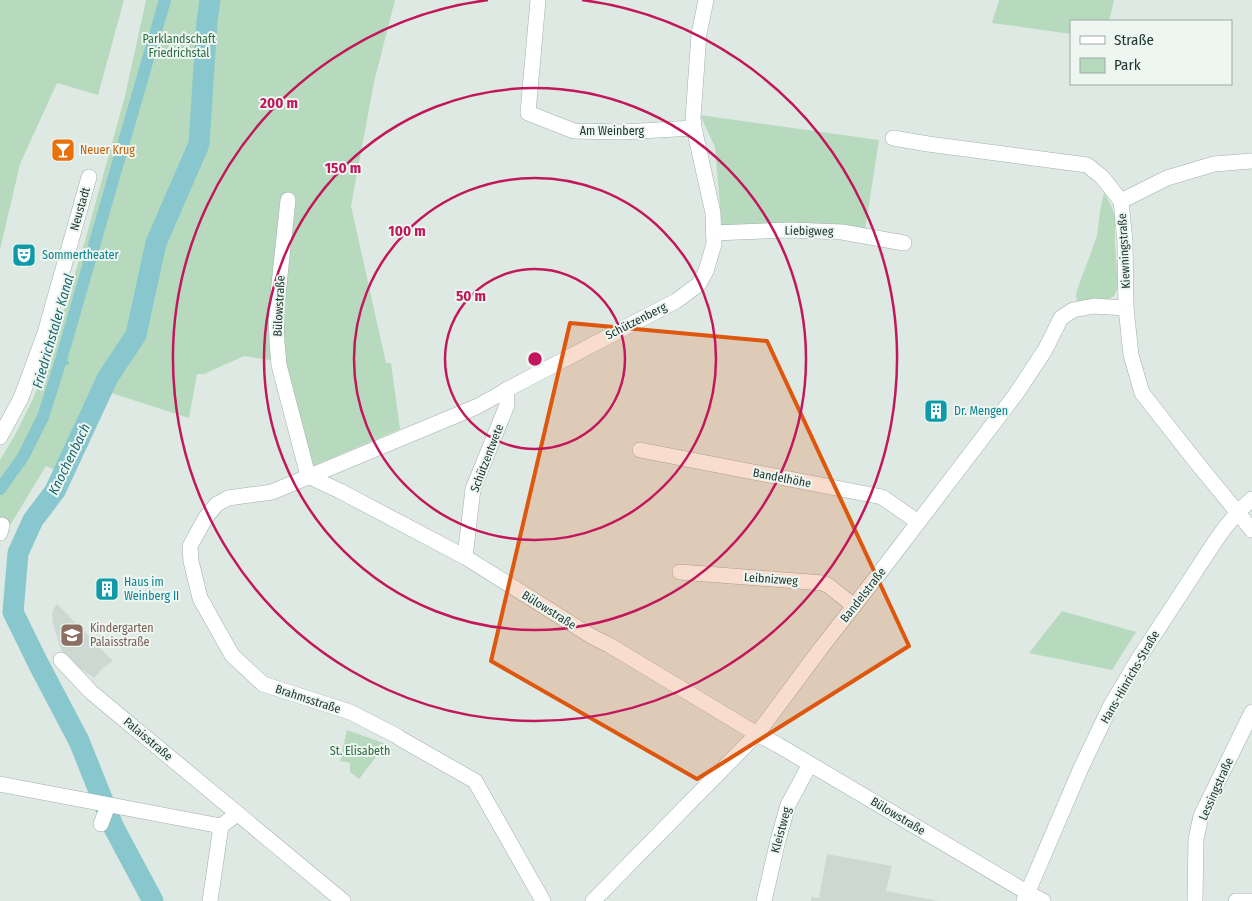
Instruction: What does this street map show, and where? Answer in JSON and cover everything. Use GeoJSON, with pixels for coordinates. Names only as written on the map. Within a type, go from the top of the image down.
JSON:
{"type":"FeatureCollection","features":[{"type":"Feature","properties":{"kind":"street","name":"Am Weinberg"},"geometry":{"type":"LineString","coordinates":[[538,0],[528,113],[574,131],[622,132],[694,128]]}},
{"type":"Feature","properties":{"kind":"street","name":"Schützenberg"},"geometry":{"type":"LineString","coordinates":[[308,476],[476,407],[669,304],[687,294],[699,284],[706,271],[714,244],[713,213],[692,118],[699,34],[706,0]]}},
{"type":"Feature","properties":{"kind":"street","name":"Kiewningstraße"},"geometry":{"type":"LineString","coordinates":[[893,138],[1087,165],[1102,177],[1121,200],[1125,242],[1126,308],[1131,355],[1142,393],[1238,512]]}},
{"type":"Feature","properties":{"kind":"street"},"geometry":{"type":"LineString","coordinates":[[1121,200],[1167,178],[1214,164],[1252,160]]}},
{"type":"Feature","properties":{"kind":"street","name":"Neustadt"},"geometry":{"type":"LineString","coordinates":[[0,437],[21,398],[45,333],[89,177]]}},
{"type":"Feature","properties":{"kind":"street","name":"Bülowstraße"},"geometry":{"type":"LineString","coordinates":[[288,200],[276,313],[277,342],[279,364],[308,476],[465,557],[591,636],[810,764],[1026,897],[1043,901]]}},
{"type":"Feature","properties":{"kind":"street","name":"Liebigweg"},"geometry":{"type":"LineString","coordinates":[[713,233],[791,230],[842,232],[904,243]]}},
{"type":"Feature","properties":{"kind":"street","name":"Bandelstraße"},"geometry":{"type":"LineString","coordinates":[[593,901],[757,734],[820,648],[1016,394],[1045,350],[1061,318],[1073,310],[1094,306],[1126,308]]}},
{"type":"Feature","properties":{"kind":"street","name":"Schützentwete"},"geometry":{"type":"LineString","coordinates":[[465,557],[473,489],[507,405],[506,390]]}},
{"type":"Feature","properties":{"kind":"street","name":"Bandelhöhe"},"geometry":{"type":"LineString","coordinates":[[640,450],[882,498],[918,522]]}},
{"type":"Feature","properties":{"kind":"street","name":"Brahmsstraße"},"geometry":{"type":"LineString","coordinates":[[308,476],[272,492],[228,498],[216,504],[206,517],[190,546],[191,560],[200,598],[232,655],[262,684],[350,712],[397,736],[475,781],[543,901]]}},
{"type":"Feature","properties":{"kind":"street","name":"Hans-Hinrichs-Straße"},"geometry":{"type":"LineString","coordinates":[[1026,897],[1081,768],[1111,705],[1206,554],[1228,523],[1252,499]]}},
{"type":"Feature","properties":{"kind":"street"},"geometry":{"type":"LineString","coordinates":[[1238,512],[1252,530]]}},
{"type":"Feature","properties":{"kind":"street","name":"Leibnizweg"},"geometry":{"type":"LineString","coordinates":[[680,572],[823,583],[830,586],[854,606]]}},
{"type":"Feature","properties":{"kind":"street","name":"Palaisstraße"},"geometry":{"type":"LineString","coordinates":[[62,660],[91,692],[343,901]]}},
{"type":"Feature","properties":{"kind":"street","name":"Lessingstraße"},"geometry":{"type":"LineString","coordinates":[[1195,901],[1196,839],[1202,816],[1252,712]]}},
{"type":"Feature","properties":{"kind":"street","name":"Kleistweg"},"geometry":{"type":"LineString","coordinates":[[764,901],[788,805],[810,764]]}},
{"type":"Feature","properties":{"kind":"street"},"geometry":{"type":"LineString","coordinates":[[0,784],[220,826],[238,814]]}},
{"type":"Feature","properties":{"kind":"street"},"geometry":{"type":"LineString","coordinates":[[101,824],[109,805]]}},
{"type":"Feature","properties":{"kind":"street"},"geometry":{"type":"LineString","coordinates":[[210,901],[220,826]]}},
{"type":"Feature","properties":{"kind":"street"},"geometry":{"type":"LineString","coordinates":[[1236,901],[1252,901]]}},
{"type":"Feature","properties":{"kind":"highlighted area"},"geometry":{"type":"Polygon","coordinates":[[[570,323],[767,341],[909,646],[697,779],[491,661],[570,323]]]}},
{"type":"Feature","properties":{"kind":"shaded area","name":"Kindergarten Palaisstraße"},"geometry":{"type":"Polygon","coordinates":[[[57,604],[113,661],[94,678],[63,656],[53,624],[53,610],[57,604]]]}},
{"type":"Feature","properties":{"kind":"shaded area"},"geometry":{"type":"Polygon","coordinates":[[[827,854],[892,866],[886,891],[938,901],[811,901],[811,897],[819,898],[827,854]]]}},
{"type":"Feature","properties":{"kind":"green space"},"geometry":{"type":"Polygon","coordinates":[[[0,0],[124,0],[98,95],[57,83],[20,164],[0,250],[0,0]]]}},
{"type":"Feature","properties":{"kind":"green space","name":"Parklandschaft Friedrichstal"},"geometry":{"type":"Polygon","coordinates":[[[146,0],[395,0],[374,82],[351,206],[386,363],[391,363],[400,429],[308,467],[276,361],[244,356],[204,374],[197,374],[189,418],[108,392],[104,407],[70,477],[46,466],[0,542],[0,460],[32,401],[46,368],[85,241],[125,96],[146,0]]]}},
{"type":"Feature","properties":{"kind":"green space"},"geometry":{"type":"Polygon","coordinates":[[[999,0],[1114,0],[1109,20],[1070,20],[1070,34],[992,23],[999,0]]]}},
{"type":"Feature","properties":{"kind":"green space"},"geometry":{"type":"Polygon","coordinates":[[[700,115],[879,140],[865,230],[722,229],[715,147],[700,115]]]}},
{"type":"Feature","properties":{"kind":"green space"},"geometry":{"type":"Polygon","coordinates":[[[1104,193],[1112,207],[1115,218],[1118,287],[1114,296],[1106,301],[1077,302],[1076,293],[1097,236],[1104,193]]]}},
{"type":"Feature","properties":{"kind":"green space"},"geometry":{"type":"Polygon","coordinates":[[[1062,611],[1136,632],[1112,670],[1029,653],[1062,611]]]}},
{"type":"Feature","properties":{"kind":"green space","name":"St. Elisabeth"},"geometry":{"type":"Polygon","coordinates":[[[347,730],[386,744],[359,779],[350,772],[350,763],[340,761],[347,730]]]}},
{"type":"Feature","properties":{"kind":"waterway","name":"Friedrichstaler Kanal"},"geometry":{"type":"LineString","coordinates":[[0,489],[23,457],[43,417],[165,0]]}},
{"type":"Feature","properties":{"kind":"waterway","name":"Knochenbach"},"geometry":{"type":"LineString","coordinates":[[153,901],[113,826],[79,741],[13,612],[18,553],[33,520],[55,491],[108,377],[136,335],[156,243],[199,144],[210,0]]}},
{"type":"Feature","properties":{"kind":"waterway","name":"Friedrichstaler Kanal"},"geometry":{"type":"LineString","coordinates":[[61,360],[67,363]]}},
{"type":"Feature","properties":{"kind":"place","name":"Neuer Krug"},"geometry":{"type":"Point","coordinates":[63,150]}},
{"type":"Feature","properties":{"kind":"place","name":"Sommertheater"},"geometry":{"type":"Point","coordinates":[24,255]}},
{"type":"Feature","properties":{"kind":"place","name":"Dr. Mengen"},"geometry":{"type":"Point","coordinates":[936,411]}},
{"type":"Feature","properties":{"kind":"place","name":"Haus im Weinberg II"},"geometry":{"type":"Point","coordinates":[107,589]}},
{"type":"Feature","properties":{"kind":"place","name":"Kindergarten Palaisstraße"},"geometry":{"type":"Point","coordinates":[72,635]}}]}
